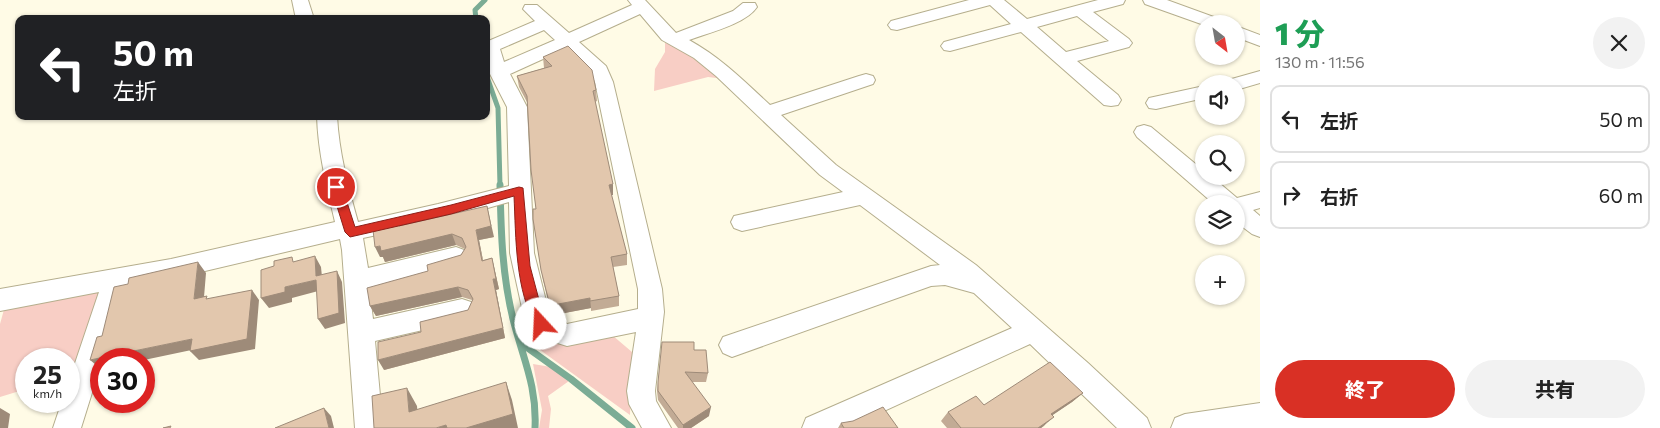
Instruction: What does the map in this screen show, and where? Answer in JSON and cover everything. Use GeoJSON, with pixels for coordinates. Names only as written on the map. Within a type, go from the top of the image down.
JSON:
{"type":"FeatureCollection","features":[{"type":"Feature","properties":{"kind":"street"},"geometry":{"type":"LineString","coordinates":[[300,0],[304,15]]}},
{"type":"Feature","properties":{"kind":"street"},"geometry":{"type":"LineString","coordinates":[[897,25],[988,0]]}},
{"type":"Feature","properties":{"kind":"street"},"geometry":{"type":"LineString","coordinates":[[994,0],[1111,100]]}},
{"type":"Feature","properties":{"kind":"street"},"geometry":{"type":"LineString","coordinates":[[950,46],[1117,0]]}},
{"type":"Feature","properties":{"kind":"street"},"geometry":{"type":"LineString","coordinates":[[1151,0],[1195,16]]}},
{"type":"Feature","properties":{"kind":"street"},"geometry":{"type":"LineString","coordinates":[[498,72],[639,4],[664,32],[707,59],[828,170],[940,251],[979,283],[1137,428]]}},
{"type":"Feature","properties":{"kind":"street"},"geometry":{"type":"LineString","coordinates":[[674,40],[739,15],[747,10],[748,7]]}},
{"type":"Feature","properties":{"kind":"street"},"geometry":{"type":"LineString","coordinates":[[1062,59],[1123,43],[1080,10]]}},
{"type":"Feature","properties":{"kind":"street"},"geometry":{"type":"LineString","coordinates":[[650,318],[568,335],[560,334],[541,324],[537,316],[524,266],[519,191],[517,107],[494,65],[490,47],[538,16],[567,40],[598,70],[604,82],[650,289],[650,318],[641,391],[643,404],[657,428]]}},
{"type":"Feature","properties":{"kind":"street"},"geometry":{"type":"LineString","coordinates":[[1245,35],[1260,41]]}},
{"type":"Feature","properties":{"kind":"street"},"geometry":{"type":"LineString","coordinates":[[1245,82],[1260,78]]}},
{"type":"Feature","properties":{"kind":"street"},"geometry":{"type":"LineString","coordinates":[[767,113],[866,80]]}},
{"type":"Feature","properties":{"kind":"street"},"geometry":{"type":"LineString","coordinates":[[1156,103],[1195,94]]}},
{"type":"Feature","properties":{"kind":"street"},"geometry":{"type":"LineString","coordinates":[[327,120],[333,170],[350,230],[369,428]]}},
{"type":"Feature","properties":{"kind":"street"},"geometry":{"type":"LineString","coordinates":[[1144,132],[1218,195]]}},
{"type":"Feature","properties":{"kind":"street"},"geometry":{"type":"LineString","coordinates":[[0,300],[210,261],[454,209],[519,191]]}},
{"type":"Feature","properties":{"kind":"street"},"geometry":{"type":"LineString","coordinates":[[742,222],[863,196]]}},
{"type":"Feature","properties":{"kind":"street"},"geometry":{"type":"LineString","coordinates":[[1245,206],[1260,200]]}},
{"type":"Feature","properties":{"kind":"street"},"geometry":{"type":"LineString","coordinates":[[1245,216],[1260,228]]}},
{"type":"Feature","properties":{"kind":"street"},"geometry":{"type":"LineString","coordinates":[[356,281],[456,256]]}},
{"type":"Feature","properties":{"kind":"street"},"geometry":{"type":"LineString","coordinates":[[732,344],[936,275],[945,275],[968,284],[979,283]]}},
{"type":"Feature","properties":{"kind":"street"},"geometry":{"type":"LineString","coordinates":[[67,428],[115,280]]}},
{"type":"Feature","properties":{"kind":"street"},"geometry":{"type":"LineString","coordinates":[[361,332],[462,310]]}},
{"type":"Feature","properties":{"kind":"street"},"geometry":{"type":"LineString","coordinates":[[816,428],[1033,331]]}},
{"type":"Feature","properties":{"kind":"street"},"geometry":{"type":"LineString","coordinates":[[1185,428],[1260,416]]}},
{"type":"Feature","properties":{"kind":"shaded area"},"geometry":{"type":"Polygon","coordinates":[[[665,43],[678,45],[725,79],[708,77],[654,91],[655,69],[665,52],[665,43]]]}},
{"type":"Feature","properties":{"kind":"shaded area"},"geometry":{"type":"Polygon","coordinates":[[[100,291],[80,367],[80,348],[15,348],[15,392],[0,397],[0,324],[5,306],[100,291]]]}},
{"type":"Feature","properties":{"kind":"shaded area"},"geometry":{"type":"Polygon","coordinates":[[[612,335],[632,352],[630,415],[536,347],[612,335]]]}},
{"type":"Feature","properties":{"kind":"shaded area"},"geometry":{"type":"Polygon","coordinates":[[[533,364],[551,367],[569,381],[548,396],[551,409],[549,428],[539,428],[542,410],[533,364]]]}},
{"type":"Feature","properties":{"kind":"building"},"geometry":{"type":"Polygon","coordinates":[[[568,46],[592,70],[596,90],[593,91],[613,184],[609,185],[627,254],[611,257],[619,296],[590,301],[590,298],[553,305],[549,302],[541,270],[533,219],[533,209],[536,209],[531,170],[527,96],[517,76],[552,66],[543,57],[568,46]]]}},
{"type":"Feature","properties":{"kind":"building"},"geometry":{"type":"Polygon","coordinates":[[[487,206],[491,226],[476,230],[482,261],[492,258],[496,279],[493,279],[503,328],[378,360],[378,342],[421,332],[420,322],[468,310],[473,299],[468,290],[458,287],[370,306],[367,288],[428,271],[427,265],[461,255],[466,247],[462,238],[452,234],[381,251],[380,246],[375,247],[373,230],[487,206]]]}},
{"type":"Feature","properties":{"kind":"building"},"geometry":{"type":"Polygon","coordinates":[[[315,256],[316,276],[337,271],[339,313],[318,319],[316,280],[285,287],[285,292],[261,298],[261,270],[274,266],[274,261],[292,257],[293,262],[315,256]]]}},
{"type":"Feature","properties":{"kind":"building"},"geometry":{"type":"Polygon","coordinates":[[[198,262],[194,299],[207,296],[206,299],[252,290],[247,339],[190,351],[192,339],[148,348],[94,348],[97,337],[102,336],[114,287],[128,284],[129,278],[198,262]]]}},
{"type":"Feature","properties":{"kind":"building"},"geometry":{"type":"Polygon","coordinates":[[[662,342],[694,342],[694,350],[706,350],[708,373],[685,372],[711,407],[683,425],[658,391],[662,342]]]}},
{"type":"Feature","properties":{"kind":"building"},"geometry":{"type":"Polygon","coordinates":[[[1050,362],[1083,393],[1051,414],[1054,417],[1038,428],[961,428],[948,412],[976,396],[984,405],[1050,362]]]}},
{"type":"Feature","properties":{"kind":"building"},"geometry":{"type":"Polygon","coordinates":[[[506,382],[513,414],[466,428],[447,428],[446,425],[436,428],[374,428],[372,396],[407,388],[409,412],[506,382]]]}},
{"type":"Feature","properties":{"kind":"building"},"geometry":{"type":"Polygon","coordinates":[[[883,407],[898,428],[844,428],[841,423],[853,421],[883,407]]]}},
{"type":"Feature","properties":{"kind":"building"},"geometry":{"type":"Polygon","coordinates":[[[324,408],[329,428],[275,428],[324,408]]]}},
{"type":"Feature","properties":{"kind":"waterway"},"geometry":{"type":"LineString","coordinates":[[476,15],[475,10],[485,0]]}},
{"type":"Feature","properties":{"kind":"waterway"},"geometry":{"type":"LineString","coordinates":[[490,85],[498,108],[500,186]]}},
{"type":"Feature","properties":{"kind":"waterway"},"geometry":{"type":"LineString","coordinates":[[500,185],[502,237],[507,288],[514,323],[532,387],[535,428]]}},
{"type":"Feature","properties":{"kind":"waterway"},"geometry":{"type":"LineString","coordinates":[[522,344],[571,379],[632,428]]}},
{"type":"Feature","properties":{"kind":"route"},"geometry":{"type":"LineString","coordinates":[[336,187],[350,232],[451,210],[519,191],[520,233],[524,266],[537,316],[541,324]]}}]}
